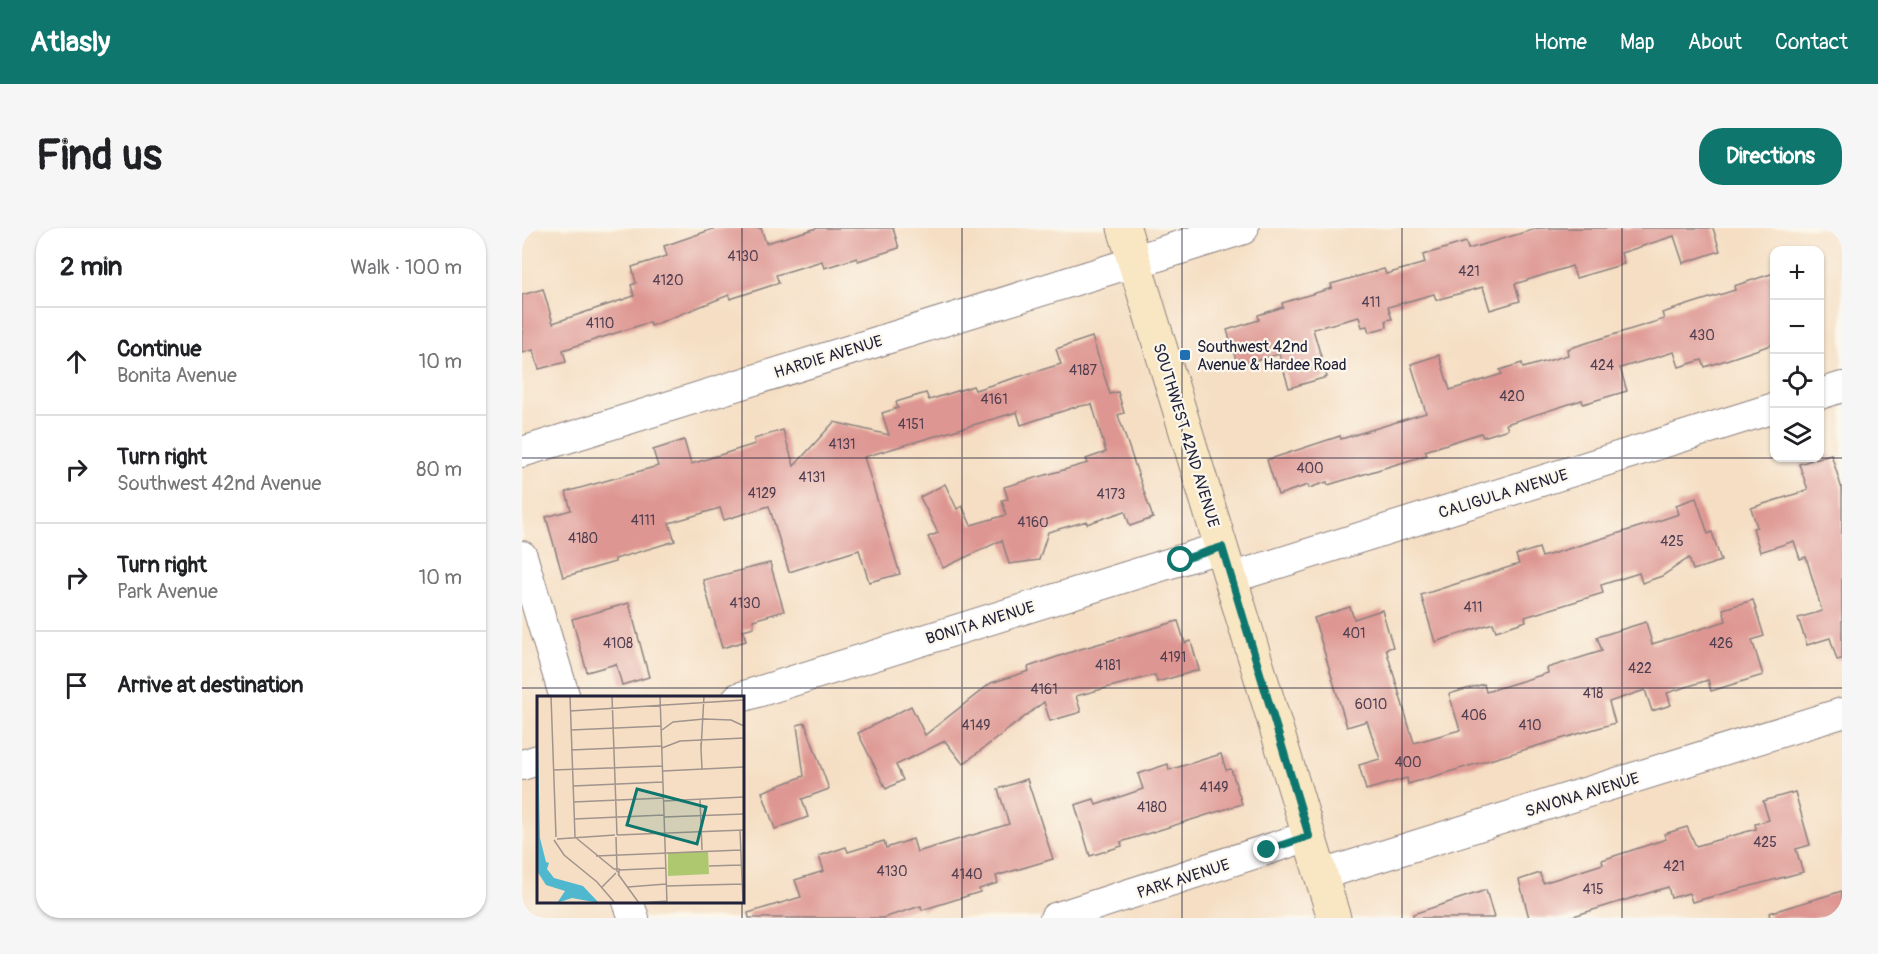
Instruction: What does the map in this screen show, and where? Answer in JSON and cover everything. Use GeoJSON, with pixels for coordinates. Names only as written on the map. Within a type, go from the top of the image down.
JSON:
{"type":"FeatureCollection","features":[{"type":"Feature","properties":{"kind":"main road","name":"SOUTHWEST 42ND AVENUE"},"geometry":{"type":"LineString","coordinates":[[1124,228],[1334,918]]}},
{"type":"Feature","properties":{"kind":"street"},"geometry":{"type":"LineString","coordinates":[[1134,262],[1242,228]]}},
{"type":"Feature","properties":{"kind":"street","name":"HARDIE AVENUE"},"geometry":{"type":"LineString","coordinates":[[522,452],[1134,262]]}},
{"type":"Feature","properties":{"kind":"street"},"geometry":{"type":"LineString","coordinates":[[1824,393],[1842,387]]}},
{"type":"Feature","properties":{"kind":"street","name":"CALIGULA AVENUE"},"geometry":{"type":"LineString","coordinates":[[1226,563],[1770,409]]}},
{"type":"Feature","properties":{"kind":"street"},"geometry":{"type":"LineString","coordinates":[[522,556],[564,696]]}},
{"type":"Feature","properties":{"kind":"street","name":"BONITA AVENUE"},"geometry":{"type":"LineString","coordinates":[[744,696],[1226,563]]}},
{"type":"Feature","properties":{"kind":"street","name":"SAVONA AVENUE"},"geometry":{"type":"LineString","coordinates":[[1322,876],[1842,713]]}},
{"type":"Feature","properties":{"kind":"street"},"geometry":{"type":"LineString","coordinates":[[522,765],[537,760]]}},
{"type":"Feature","properties":{"kind":"street","name":"PARK AVENUE"},"geometry":{"type":"LineString","coordinates":[[1055,918],[1309,836]]}},
{"type":"Feature","properties":{"kind":"street"},"geometry":{"type":"LineString","coordinates":[[628,903],[634,918]]}},
{"type":"Feature","properties":{"kind":"building"},"geometry":{"type":"Polygon","coordinates":[[[716,228],[761,228],[766,243],[817,228],[893,228],[899,248],[858,261],[857,258],[824,268],[822,261],[776,275],[779,283],[730,299],[729,295],[651,326],[650,322],[563,350],[566,362],[539,369],[533,350],[522,353],[522,295],[543,289],[553,323],[634,296],[631,285],[636,283],[632,267],[667,256],[664,246],[716,228]]]}},
{"type":"Feature","properties":{"kind":"building"},"geometry":{"type":"Polygon","coordinates":[[[1539,228],[1713,228],[1720,251],[1683,263],[1674,236],[1621,253],[1624,264],[1576,278],[1572,266],[1515,284],[1520,301],[1490,310],[1483,287],[1436,300],[1434,294],[1388,307],[1392,319],[1386,320],[1387,327],[1369,332],[1367,326],[1362,327],[1359,317],[1313,329],[1327,377],[1289,388],[1279,354],[1238,366],[1227,330],[1259,320],[1258,315],[1283,307],[1282,303],[1332,288],[1331,284],[1384,269],[1386,274],[1425,263],[1423,255],[1466,242],[1468,249],[1539,228]]]}},
{"type":"Feature","properties":{"kind":"building"},"geometry":{"type":"Polygon","coordinates":[[[1770,274],[1770,345],[1705,367],[1702,360],[1679,367],[1674,352],[1620,368],[1627,391],[1583,404],[1582,400],[1506,424],[1508,429],[1483,437],[1481,433],[1425,451],[1427,455],[1328,485],[1327,482],[1309,488],[1308,485],[1278,495],[1267,460],[1340,436],[1341,439],[1426,413],[1411,364],[1439,355],[1450,390],[1502,374],[1500,370],[1522,363],[1523,368],[1568,355],[1567,349],[1664,319],[1662,313],[1735,290],[1734,286],[1770,274]]]}},
{"type":"Feature","properties":{"kind":"building"},"geometry":{"type":"Polygon","coordinates":[[[1092,337],[1110,394],[1118,392],[1124,413],[1118,415],[1153,518],[1130,526],[1125,511],[1087,524],[1087,521],[1048,532],[1039,560],[1009,564],[1002,540],[943,568],[928,537],[938,533],[920,497],[945,484],[957,509],[962,506],[971,525],[1006,515],[1002,500],[1008,499],[1004,487],[1088,463],[1086,459],[1106,452],[1092,404],[1075,407],[1021,425],[1017,412],[864,457],[900,574],[869,582],[859,550],[789,572],[769,506],[724,520],[720,508],[669,523],[675,541],[563,577],[546,517],[571,510],[566,492],[658,466],[653,450],[684,440],[691,464],[755,444],[754,439],[783,430],[794,466],[834,422],[889,435],[882,413],[898,408],[896,402],[926,393],[929,400],[973,386],[975,390],[1061,364],[1056,349],[1092,337]]]}},
{"type":"Feature","properties":{"kind":"building"},"geometry":{"type":"Polygon","coordinates":[[[1831,454],[1842,489],[1842,659],[1837,660],[1830,638],[1807,645],[1798,618],[1822,611],[1806,557],[1800,559],[1794,541],[1760,552],[1753,528],[1757,527],[1751,508],[1808,490],[1799,464],[1824,462],[1824,456],[1831,454]]]}},
{"type":"Feature","properties":{"kind":"building"},"geometry":{"type":"Polygon","coordinates":[[[1696,498],[1708,534],[1712,532],[1721,561],[1693,570],[1689,558],[1662,576],[1642,583],[1639,573],[1601,585],[1603,593],[1525,617],[1526,621],[1496,631],[1493,623],[1435,642],[1421,595],[1519,564],[1516,555],[1539,548],[1542,557],[1679,514],[1676,505],[1696,498]]]}},
{"type":"Feature","properties":{"kind":"building"},"geometry":{"type":"Polygon","coordinates":[[[770,563],[784,611],[753,620],[754,627],[743,630],[746,641],[722,648],[703,580],[770,563]]]}},
{"type":"Feature","properties":{"kind":"building"},"geometry":{"type":"Polygon","coordinates":[[[1753,600],[1764,636],[1752,640],[1763,675],[1711,691],[1708,680],[1667,693],[1671,705],[1652,711],[1645,690],[1609,702],[1615,723],[1408,784],[1407,778],[1366,790],[1359,765],[1380,759],[1367,721],[1347,727],[1314,618],[1350,607],[1354,619],[1382,610],[1393,647],[1386,649],[1414,743],[1460,730],[1449,694],[1484,684],[1486,692],[1548,673],[1547,668],[1602,651],[1597,637],[1646,622],[1652,644],[1726,621],[1723,609],[1753,600]]]}},
{"type":"Feature","properties":{"kind":"building"},"geometry":{"type":"Polygon","coordinates":[[[629,603],[649,677],[622,685],[616,664],[587,672],[572,619],[629,603]]]}},
{"type":"Feature","properties":{"kind":"building"},"geometry":{"type":"Polygon","coordinates":[[[1178,621],[1185,643],[1191,641],[1199,670],[1157,682],[1155,675],[1076,696],[1081,712],[1050,721],[1044,702],[963,764],[945,741],[896,765],[903,780],[886,789],[858,733],[911,706],[925,735],[991,683],[1029,671],[1028,667],[1077,650],[1178,621]]]}},
{"type":"Feature","properties":{"kind":"building"},"geometry":{"type":"Polygon","coordinates":[[[805,723],[829,789],[802,799],[808,817],[775,829],[762,792],[804,776],[797,725],[805,723]]]}},
{"type":"Feature","properties":{"kind":"building"},"geometry":{"type":"Polygon","coordinates":[[[1221,754],[1226,770],[1231,769],[1242,804],[1121,842],[1122,846],[1090,856],[1075,805],[1094,799],[1096,805],[1143,789],[1138,774],[1168,764],[1169,770],[1221,754]]]}},
{"type":"Feature","properties":{"kind":"building"},"geometry":{"type":"Polygon","coordinates":[[[1027,779],[1053,859],[996,876],[998,883],[979,889],[980,892],[922,910],[921,906],[883,918],[749,918],[748,913],[801,897],[795,880],[824,871],[819,856],[846,847],[848,852],[884,841],[886,848],[913,839],[917,852],[1009,824],[998,789],[1027,779]]]}},
{"type":"Feature","properties":{"kind":"building"},"geometry":{"type":"Polygon","coordinates":[[[1795,792],[1810,845],[1796,849],[1803,872],[1692,902],[1689,893],[1671,898],[1668,887],[1567,918],[1529,918],[1519,880],[1540,873],[1543,883],[1603,864],[1602,860],[1666,839],[1664,834],[1687,827],[1696,846],[1756,829],[1755,824],[1769,820],[1763,801],[1795,792]]]}},
{"type":"Feature","properties":{"kind":"building"},"geometry":{"type":"Polygon","coordinates":[[[1486,890],[1494,918],[1413,918],[1413,914],[1486,890]]]}},
{"type":"Feature","properties":{"kind":"building"},"geometry":{"type":"Polygon","coordinates":[[[1842,891],[1842,918],[1770,918],[1769,913],[1842,891]]]}},
{"type":"Feature","properties":{"kind":"place","name":"Southwest 42nd Avenue & Hardee Road"},"geometry":{"type":"Point","coordinates":[1185,355]}},
{"type":"Feature","properties":{"kind":"route"},"geometry":{"type":"LineString","coordinates":[[1181,560],[1222,547],[1309,836],[1267,850]]}}]}
